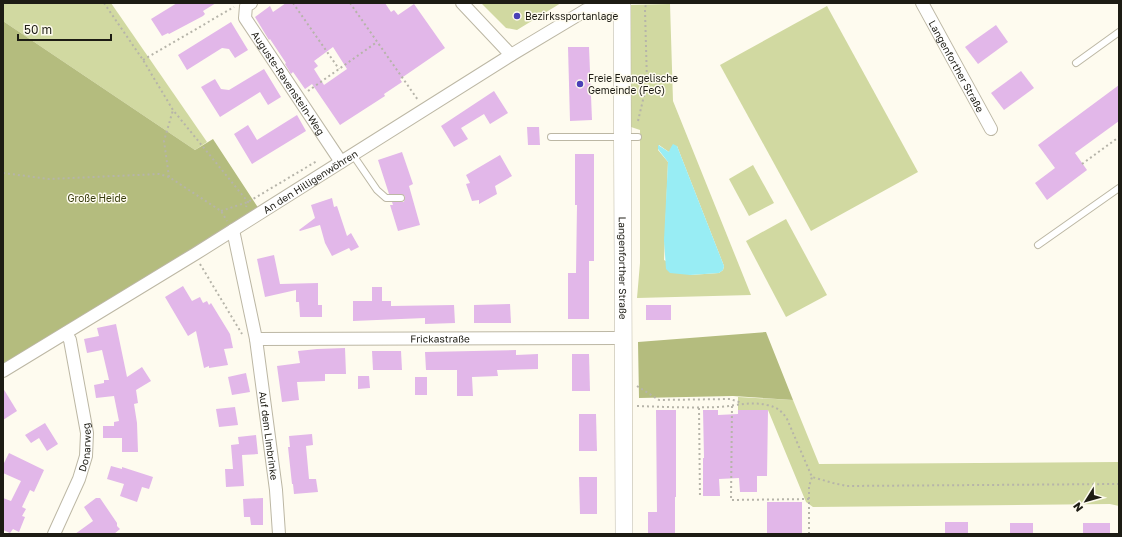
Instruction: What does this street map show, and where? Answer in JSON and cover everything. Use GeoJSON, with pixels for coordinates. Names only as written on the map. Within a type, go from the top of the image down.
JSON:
{"type":"FeatureCollection","features":[{"type":"Feature","properties":{"kind":"main road","name":"Langenforther Straße"},"geometry":{"type":"LineString","coordinates":[[622,4],[630,137],[623,338],[624,534]]}},
{"type":"Feature","properties":{"kind":"street"},"geometry":{"type":"LineString","coordinates":[[462,3],[511,55]]}},
{"type":"Feature","properties":{"kind":"street","name":"Langenforther Straße"},"geometry":{"type":"LineString","coordinates":[[922,3],[992,129]]}},
{"type":"Feature","properties":{"kind":"street","name":"An den Hilligenwöhren"},"geometry":{"type":"LineString","coordinates":[[3,371],[195,254],[425,111],[511,55],[586,10],[622,4]]}},
{"type":"Feature","properties":{"kind":"street","name":"Auguste-Ravenstein-Weg"},"geometry":{"type":"LineString","coordinates":[[244,5],[245,18],[341,162]]}},
{"type":"Feature","properties":{"kind":"street","name":"Auf dem Limbrinke"},"geometry":{"type":"LineString","coordinates":[[233,230],[256,339],[276,490],[279,534]]}},
{"type":"Feature","properties":{"kind":"street","name":"Donarweg"},"geometry":{"type":"LineString","coordinates":[[54,534],[79,479],[86,456],[87,434],[70,340],[66,332]]}},
{"type":"Feature","properties":{"kind":"street","name":"Frickastraße"},"geometry":{"type":"LineString","coordinates":[[256,339],[623,338]]}},
{"type":"Feature","properties":{"kind":"lane"},"geometry":{"type":"LineString","coordinates":[[1076,63],[1119,32]]}},
{"type":"Feature","properties":{"kind":"lane"},"geometry":{"type":"LineString","coordinates":[[551,137],[630,137]]}},
{"type":"Feature","properties":{"kind":"lane"},"geometry":{"type":"LineString","coordinates":[[353,155],[377,190],[386,198],[401,198]]}},
{"type":"Feature","properties":{"kind":"lane"},"geometry":{"type":"LineString","coordinates":[[1038,245],[1119,188]]}},
{"type":"Feature","properties":{"kind":"path"},"geometry":{"type":"LineString","coordinates":[[104,3],[143,60],[172,110],[248,202]]}},
{"type":"Feature","properties":{"kind":"path"},"geometry":{"type":"LineString","coordinates":[[293,3],[339,69]]}},
{"type":"Feature","properties":{"kind":"path"},"geometry":{"type":"LineString","coordinates":[[350,3],[425,111]]}},
{"type":"Feature","properties":{"kind":"path"},"geometry":{"type":"LineString","coordinates":[[143,60],[244,5]]}},
{"type":"Feature","properties":{"kind":"path"},"geometry":{"type":"LineString","coordinates":[[299,98],[377,42]]}},
{"type":"Feature","properties":{"kind":"path"},"geometry":{"type":"LineString","coordinates":[[169,177],[164,141],[172,110]]}},
{"type":"Feature","properties":{"kind":"path"},"geometry":{"type":"LineString","coordinates":[[1082,164],[1119,137]]}},
{"type":"Feature","properties":{"kind":"path"},"geometry":{"type":"LineString","coordinates":[[3,173],[49,179],[159,174],[169,177],[221,211],[233,230]]}},
{"type":"Feature","properties":{"kind":"path"},"geometry":{"type":"LineString","coordinates":[[195,254],[242,335],[256,339]]}},
{"type":"Feature","properties":{"kind":"path"},"geometry":{"type":"LineString","coordinates":[[636,385],[659,400],[730,400],[766,405],[782,411],[787,419],[812,477],[809,486],[809,534]]}},
{"type":"Feature","properties":{"kind":"path"},"geometry":{"type":"LineString","coordinates":[[636,406],[699,408],[732,406],[743,403]]}},
{"type":"Feature","properties":{"kind":"path"},"geometry":{"type":"LineString","coordinates":[[732,406],[731,500],[809,499]]}},
{"type":"Feature","properties":{"kind":"path"},"geometry":{"type":"LineString","coordinates":[[699,408],[700,498]]}},
{"type":"Feature","properties":{"kind":"path"},"geometry":{"type":"LineString","coordinates":[[812,477],[847,486],[1119,484]]}},
{"type":"Feature","properties":{"kind":"green space"},"geometry":{"type":"Polygon","coordinates":[[[3,3],[111,3],[207,142],[195,150],[3,21],[3,3]]]}},
{"type":"Feature","properties":{"kind":"green space","name":"Bezirkssportanlage"},"geometry":{"type":"Polygon","coordinates":[[[481,3],[561,3],[517,30],[506,28],[481,3]]]}},
{"type":"Feature","properties":{"kind":"green space"},"geometry":{"type":"Polygon","coordinates":[[[670,4],[673,101],[751,295],[637,298],[640,263],[640,130],[631,127],[629,5],[670,4]],[[659,145],[658,150],[668,162],[664,260],[690,275],[719,273],[723,270],[724,266],[677,146],[669,152],[659,145]]]}},
{"type":"Feature","properties":{"kind":"green space"},"geometry":{"type":"Polygon","coordinates":[[[827,6],[918,172],[811,231],[720,65],[827,6]]]}},
{"type":"Feature","properties":{"kind":"green space","name":"Große Heide"},"geometry":{"type":"Polygon","coordinates":[[[3,21],[195,150],[213,139],[259,209],[3,366],[3,21]]]}},
{"type":"Feature","properties":{"kind":"green space"},"geometry":{"type":"Polygon","coordinates":[[[753,165],[774,203],[749,216],[729,179],[753,165]]]}},
{"type":"Feature","properties":{"kind":"green space"},"geometry":{"type":"Polygon","coordinates":[[[786,219],[827,295],[786,317],[746,241],[786,219]]]}},
{"type":"Feature","properties":{"kind":"green space"},"geometry":{"type":"Polygon","coordinates":[[[766,332],[793,400],[733,396],[639,398],[638,342],[766,332]]]}},
{"type":"Feature","properties":{"kind":"green space"},"geometry":{"type":"Polygon","coordinates":[[[738,397],[793,400],[819,464],[1119,462],[1119,506],[1110,504],[813,507],[806,502],[768,410],[738,410],[738,397]]]}},
{"type":"Feature","properties":{"kind":"water"},"geometry":{"type":"Polygon","coordinates":[[[673,144],[677,146],[724,266],[723,270],[719,273],[690,275],[670,273],[666,269],[664,240],[668,162],[658,149],[658,145],[669,152],[673,144]]]}},
{"type":"Feature","properties":{"kind":"building"},"geometry":{"type":"Polygon","coordinates":[[[177,3],[216,3],[203,11],[205,14],[203,16],[169,34],[168,33],[162,36],[151,19],[177,3]]]}},
{"type":"Feature","properties":{"kind":"building"},"geometry":{"type":"Polygon","coordinates":[[[286,3],[385,3],[391,12],[394,10],[398,15],[414,4],[445,48],[400,79],[402,82],[384,94],[385,96],[340,125],[312,84],[305,89],[293,72],[291,74],[285,64],[286,63],[270,39],[269,40],[255,17],[270,6],[273,12],[286,3]],[[333,47],[314,61],[318,66],[314,69],[324,85],[347,69],[333,47]]]}},
{"type":"Feature","properties":{"kind":"building"},"geometry":{"type":"Polygon","coordinates":[[[231,22],[248,50],[235,58],[229,49],[222,48],[187,70],[178,55],[231,22]]]}},
{"type":"Feature","properties":{"kind":"building"},"geometry":{"type":"Polygon","coordinates":[[[996,25],[1008,42],[978,64],[965,47],[996,25]]]}},
{"type":"Feature","properties":{"kind":"building","name":"Freie Evangelische Gemeinde (FeG)"},"geometry":{"type":"Polygon","coordinates":[[[568,47],[589,47],[592,120],[570,121],[568,47]]]}},
{"type":"Feature","properties":{"kind":"building"},"geometry":{"type":"Polygon","coordinates":[[[264,69],[281,97],[268,105],[260,92],[220,117],[201,87],[215,79],[221,89],[229,90],[264,69]]]}},
{"type":"Feature","properties":{"kind":"building"},"geometry":{"type":"Polygon","coordinates":[[[1021,71],[1034,88],[1004,110],[991,93],[1021,71]]]}},
{"type":"Feature","properties":{"kind":"building"},"geometry":{"type":"Polygon","coordinates":[[[1119,85],[1119,121],[1075,153],[1087,170],[1047,200],[1035,183],[1055,168],[1038,145],[1119,85]]]}},
{"type":"Feature","properties":{"kind":"building"},"geometry":{"type":"Polygon","coordinates":[[[494,91],[508,113],[490,124],[484,114],[461,128],[468,139],[454,147],[441,126],[494,91]]]}},
{"type":"Feature","properties":{"kind":"building"},"geometry":{"type":"Polygon","coordinates":[[[297,115],[306,131],[252,164],[234,134],[248,125],[257,140],[297,115]]]}},
{"type":"Feature","properties":{"kind":"building"},"geometry":{"type":"Polygon","coordinates":[[[527,127],[539,127],[540,145],[528,145],[527,127]]]}},
{"type":"Feature","properties":{"kind":"building"},"geometry":{"type":"Polygon","coordinates":[[[402,152],[413,184],[409,186],[420,225],[398,231],[390,205],[393,205],[392,202],[404,202],[405,196],[401,194],[389,194],[378,160],[402,152]]]}},
{"type":"Feature","properties":{"kind":"building"},"geometry":{"type":"Polygon","coordinates":[[[575,154],[594,154],[594,261],[589,261],[589,319],[568,319],[568,273],[576,273],[577,205],[575,205],[575,154]]]}},
{"type":"Feature","properties":{"kind":"building"},"geometry":{"type":"Polygon","coordinates":[[[500,155],[512,176],[495,186],[497,194],[479,204],[479,200],[472,201],[466,184],[470,183],[466,175],[500,155]]]}},
{"type":"Feature","properties":{"kind":"building"},"geometry":{"type":"Polygon","coordinates":[[[332,198],[334,207],[337,206],[347,236],[351,233],[359,247],[351,251],[349,248],[332,256],[325,243],[320,225],[300,231],[299,230],[315,218],[311,205],[332,198]]]}},
{"type":"Feature","properties":{"kind":"building"},"geometry":{"type":"Polygon","coordinates":[[[274,255],[280,284],[318,283],[318,305],[322,305],[322,317],[300,317],[299,302],[296,302],[296,290],[265,297],[257,259],[274,255]]]}},
{"type":"Feature","properties":{"kind":"building"},"geometry":{"type":"Polygon","coordinates":[[[183,286],[192,301],[200,297],[203,303],[207,301],[209,305],[211,303],[230,334],[233,348],[224,349],[228,365],[209,368],[209,366],[204,368],[196,331],[188,336],[165,297],[183,286]]]}},
{"type":"Feature","properties":{"kind":"building"},"geometry":{"type":"Polygon","coordinates":[[[372,287],[382,287],[382,301],[391,301],[391,306],[454,305],[455,323],[425,324],[425,318],[353,321],[353,301],[372,301],[372,287]]]}},
{"type":"Feature","properties":{"kind":"building"},"geometry":{"type":"Polygon","coordinates":[[[510,304],[511,323],[474,323],[474,305],[510,304]]]}},
{"type":"Feature","properties":{"kind":"building"},"geometry":{"type":"Polygon","coordinates":[[[646,305],[671,305],[671,320],[646,320],[646,305]]]}},
{"type":"Feature","properties":{"kind":"building"},"geometry":{"type":"Polygon","coordinates":[[[116,324],[127,377],[142,367],[151,381],[136,390],[138,403],[134,404],[137,423],[138,452],[122,452],[122,438],[103,438],[103,426],[114,426],[114,422],[119,421],[114,396],[96,398],[94,385],[104,383],[104,380],[109,380],[102,350],[87,353],[84,339],[99,336],[97,328],[116,324]]]}},
{"type":"Feature","properties":{"kind":"building"},"geometry":{"type":"Polygon","coordinates":[[[345,348],[346,374],[325,374],[325,381],[297,382],[299,400],[282,402],[277,366],[300,363],[298,351],[345,348]]]}},
{"type":"Feature","properties":{"kind":"building"},"geometry":{"type":"Polygon","coordinates":[[[516,350],[516,355],[538,354],[538,369],[497,370],[498,376],[472,377],[473,396],[457,396],[457,370],[426,370],[425,352],[516,350]]]}},
{"type":"Feature","properties":{"kind":"building"},"geometry":{"type":"Polygon","coordinates":[[[372,351],[401,351],[402,370],[373,370],[372,351]]]}},
{"type":"Feature","properties":{"kind":"building"},"geometry":{"type":"Polygon","coordinates":[[[572,354],[589,354],[590,391],[572,391],[572,354]]]}},
{"type":"Feature","properties":{"kind":"building"},"geometry":{"type":"Polygon","coordinates":[[[246,373],[250,392],[232,395],[228,377],[246,373]]]}},
{"type":"Feature","properties":{"kind":"building"},"geometry":{"type":"Polygon","coordinates":[[[358,376],[369,376],[370,388],[358,389],[358,376]]]}},
{"type":"Feature","properties":{"kind":"building"},"geometry":{"type":"Polygon","coordinates":[[[415,377],[427,377],[427,395],[415,395],[415,377]]]}},
{"type":"Feature","properties":{"kind":"building"},"geometry":{"type":"Polygon","coordinates":[[[3,388],[17,411],[3,420],[3,388]]]}},
{"type":"Feature","properties":{"kind":"building"},"geometry":{"type":"Polygon","coordinates":[[[235,407],[238,425],[219,427],[216,409],[235,407]]]}},
{"type":"Feature","properties":{"kind":"building"},"geometry":{"type":"Polygon","coordinates":[[[656,410],[676,410],[675,534],[648,534],[648,512],[657,512],[656,410]]]}},
{"type":"Feature","properties":{"kind":"building"},"geometry":{"type":"Polygon","coordinates":[[[703,410],[718,410],[718,415],[738,414],[738,410],[768,410],[767,476],[757,476],[757,492],[740,492],[739,478],[719,479],[720,496],[703,496],[703,410]]]}},
{"type":"Feature","properties":{"kind":"building"},"geometry":{"type":"Polygon","coordinates":[[[579,414],[596,414],[597,451],[579,451],[579,414]]]}},
{"type":"Feature","properties":{"kind":"building"},"geometry":{"type":"Polygon","coordinates":[[[45,423],[58,444],[47,451],[39,438],[31,443],[25,435],[45,423]]]}},
{"type":"Feature","properties":{"kind":"building"},"geometry":{"type":"Polygon","coordinates":[[[312,434],[313,445],[306,446],[309,479],[316,479],[318,492],[294,494],[288,447],[290,447],[289,436],[312,434]]]}},
{"type":"Feature","properties":{"kind":"building"},"geometry":{"type":"Polygon","coordinates":[[[256,435],[258,454],[242,455],[244,486],[226,487],[225,469],[233,469],[231,445],[239,444],[238,437],[256,435]]]}},
{"type":"Feature","properties":{"kind":"building"},"geometry":{"type":"Polygon","coordinates":[[[9,453],[44,470],[34,492],[30,490],[22,507],[26,509],[22,516],[25,517],[19,532],[13,529],[10,533],[3,530],[3,498],[11,501],[21,481],[3,473],[3,465],[9,453]]]}},
{"type":"Feature","properties":{"kind":"building"},"geometry":{"type":"Polygon","coordinates":[[[111,466],[122,469],[122,467],[153,477],[149,489],[142,487],[137,502],[120,496],[124,484],[107,479],[111,466]]]}},
{"type":"Feature","properties":{"kind":"building"},"geometry":{"type":"Polygon","coordinates":[[[579,477],[597,477],[597,514],[580,514],[579,477]]]}},
{"type":"Feature","properties":{"kind":"building"},"geometry":{"type":"Polygon","coordinates":[[[96,498],[100,498],[120,529],[114,534],[75,534],[93,521],[84,507],[96,498]]]}},
{"type":"Feature","properties":{"kind":"building"},"geometry":{"type":"Polygon","coordinates":[[[263,498],[263,525],[251,525],[250,517],[244,517],[243,499],[263,498]]]}},
{"type":"Feature","properties":{"kind":"building"},"geometry":{"type":"Polygon","coordinates":[[[767,502],[802,502],[802,534],[767,534],[767,502]]]}},
{"type":"Feature","properties":{"kind":"building"},"geometry":{"type":"Polygon","coordinates":[[[945,522],[968,522],[968,534],[945,534],[945,522]]]}},
{"type":"Feature","properties":{"kind":"building"},"geometry":{"type":"Polygon","coordinates":[[[1010,523],[1033,523],[1033,534],[1010,534],[1010,523]]]}},
{"type":"Feature","properties":{"kind":"building"},"geometry":{"type":"Polygon","coordinates":[[[1083,523],[1110,523],[1110,534],[1083,534],[1083,523]]]}},
{"type":"Feature","properties":{"kind":"place","name":"Bezirkssportanlage"},"geometry":{"type":"Point","coordinates":[517,16]}},
{"type":"Feature","properties":{"kind":"place","name":"Freie Evangelische Gemeinde (FeG)"},"geometry":{"type":"Point","coordinates":[580,84]}}]}
